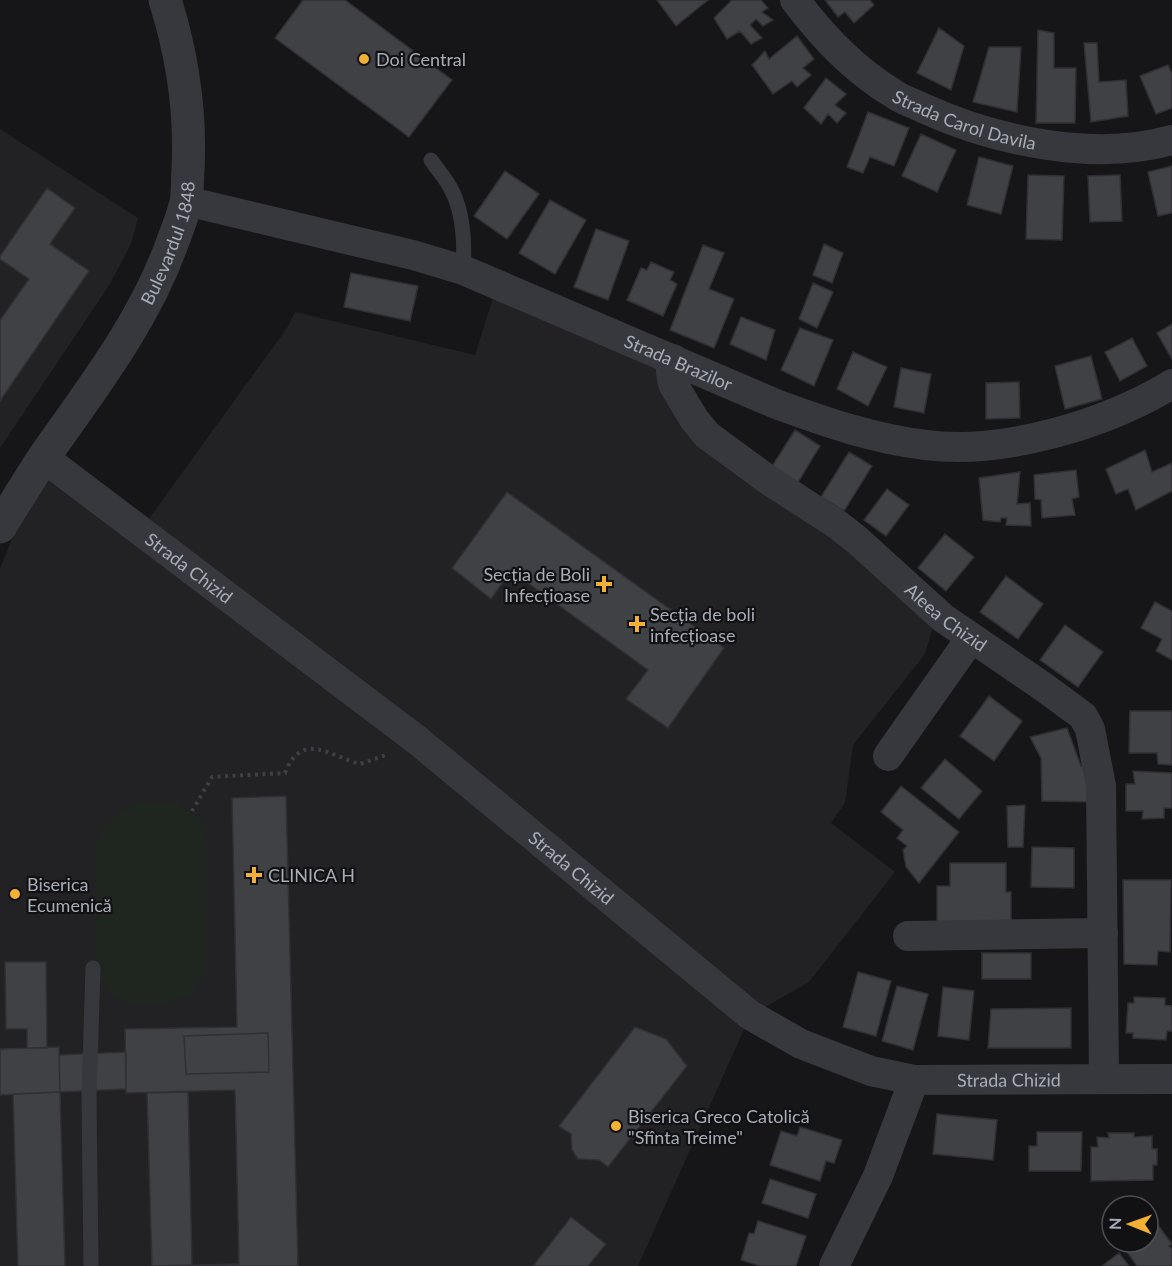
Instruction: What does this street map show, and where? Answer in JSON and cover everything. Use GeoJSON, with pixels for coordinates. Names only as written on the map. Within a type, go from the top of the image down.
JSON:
{"type":"FeatureCollection","features":[{"type":"Feature","properties":{"kind":"street","name":"Bulevardul 1848"},"geometry":{"type":"LineString","coordinates":[[0,527],[44,458],[116,355],[142,312],[161,273],[186,201],[189,153],[186,101],[175,32],[165,0]]}},
{"type":"Feature","properties":{"kind":"street","name":"Strada Carol Davila"},"geometry":{"type":"LineString","coordinates":[[795,0],[821,34],[847,60],[894,95],[949,120],[1011,139],[1072,148],[1135,148],[1172,140]]}},
{"type":"Feature","properties":{"kind":"street","name":"Strada Brazilor"},"geometry":{"type":"LineString","coordinates":[[186,201],[413,255],[463,270],[825,423],[928,446],[984,446],[1034,439],[1121,410],[1172,384]]}},
{"type":"Feature","properties":{"kind":"street","name":"Aleea Chizid"},"geometry":{"type":"LineString","coordinates":[[673,359],[671,372],[674,384],[694,419],[707,435],[838,525],[943,618],[1083,716],[1090,729],[1101,786],[1104,1078]]}},
{"type":"Feature","properties":{"kind":"street","name":"Strada Chizid"},"geometry":{"type":"LineString","coordinates":[[44,458],[417,740],[750,1016],[801,1044],[871,1071],[914,1080],[1172,1079]]}},
{"type":"Feature","properties":{"kind":"street"},"geometry":{"type":"LineString","coordinates":[[888,756],[971,638]]}},
{"type":"Feature","properties":{"kind":"street"},"geometry":{"type":"LineString","coordinates":[[908,936],[1103,933]]}},
{"type":"Feature","properties":{"kind":"street"},"geometry":{"type":"LineString","coordinates":[[834,1266],[878,1176],[914,1080]]}},
{"type":"Feature","properties":{"kind":"lane"},"geometry":{"type":"LineString","coordinates":[[431,160],[450,188],[459,210],[464,250],[463,270]]}},
{"type":"Feature","properties":{"kind":"lane"},"geometry":{"type":"LineString","coordinates":[[91,1266],[89,1084],[93,968]]}},
{"type":"Feature","properties":{"kind":"path"},"geometry":{"type":"LineString","coordinates":[[192,811],[212,777],[285,773],[290,760],[302,751],[314,748],[360,764],[379,758]]}},
{"type":"Feature","properties":{"kind":"shaded area"},"geometry":{"type":"Polygon","coordinates":[[[0,129],[138,218],[131,244],[110,284],[0,448],[0,129]]]}},
{"type":"Feature","properties":{"kind":"shaded area"},"geometry":{"type":"Polygon","coordinates":[[[497,285],[673,359],[673,384],[868,563],[933,627],[925,654],[853,745],[845,803],[831,823],[895,872],[809,982],[750,1016],[638,1266],[0,1266],[0,569],[44,458],[140,531],[287,328],[295,312],[475,355],[497,285]]]}},
{"type":"Feature","properties":{"kind":"shaded area"},"geometry":{"type":"Polygon","coordinates":[[[139,802],[175,802],[200,819],[207,845],[206,963],[195,993],[166,1003],[126,1003],[109,990],[96,968],[97,844],[109,821],[139,802]]]}},
{"type":"Feature","properties":{"kind":"building","name":"Doi Central"},"geometry":{"type":"Polygon","coordinates":[[[303,0],[345,0],[452,80],[409,137],[275,38],[303,0]]]}},
{"type":"Feature","properties":{"kind":"building"},"geometry":{"type":"Polygon","coordinates":[[[657,0],[708,0],[676,26],[657,0]]]}},
{"type":"Feature","properties":{"kind":"building"},"geometry":{"type":"Polygon","coordinates":[[[732,0],[761,0],[768,8],[762,12],[773,20],[763,26],[756,19],[750,25],[762,38],[751,44],[740,31],[727,39],[714,18],[732,0]]]}},
{"type":"Feature","properties":{"kind":"building"},"geometry":{"type":"Polygon","coordinates":[[[825,0],[870,0],[874,5],[854,23],[845,12],[838,17],[825,0]]]}},
{"type":"Feature","properties":{"kind":"building"},"geometry":{"type":"Polygon","coordinates":[[[939,28],[964,46],[951,90],[917,73],[939,28]]]}},
{"type":"Feature","properties":{"kind":"building"},"geometry":{"type":"Polygon","coordinates":[[[1038,30],[1054,33],[1054,68],[1076,68],[1075,123],[1036,123],[1038,30]]]}},
{"type":"Feature","properties":{"kind":"building"},"geometry":{"type":"Polygon","coordinates":[[[797,36],[814,59],[803,68],[811,75],[797,87],[792,81],[773,94],[752,65],[765,51],[769,59],[797,36]]]}},
{"type":"Feature","properties":{"kind":"building"},"geometry":{"type":"Polygon","coordinates":[[[1084,43],[1097,43],[1099,82],[1126,80],[1128,116],[1091,122],[1084,43]]]}},
{"type":"Feature","properties":{"kind":"building"},"geometry":{"type":"Polygon","coordinates":[[[989,47],[1021,47],[1017,112],[973,102],[989,47]]]}},
{"type":"Feature","properties":{"kind":"building"},"geometry":{"type":"Polygon","coordinates":[[[1168,65],[1172,74],[1172,108],[1156,114],[1140,76],[1168,65]]]}},
{"type":"Feature","properties":{"kind":"building"},"geometry":{"type":"Polygon","coordinates":[[[826,78],[846,94],[835,105],[846,113],[837,123],[828,114],[821,124],[804,108],[826,78]]]}},
{"type":"Feature","properties":{"kind":"building"},"geometry":{"type":"Polygon","coordinates":[[[868,112],[909,128],[894,166],[870,157],[863,173],[847,167],[868,112]]]}},
{"type":"Feature","properties":{"kind":"building"},"geometry":{"type":"Polygon","coordinates":[[[921,134],[956,150],[937,192],[902,176],[921,134]]]}},
{"type":"Feature","properties":{"kind":"building"},"geometry":{"type":"Polygon","coordinates":[[[979,157],[1013,166],[1001,214],[967,205],[979,157]]]}},
{"type":"Feature","properties":{"kind":"building"},"geometry":{"type":"Polygon","coordinates":[[[1172,166],[1172,213],[1158,216],[1148,172],[1172,166]]]}},
{"type":"Feature","properties":{"kind":"building"},"geometry":{"type":"Polygon","coordinates":[[[505,171],[539,194],[507,239],[474,216],[505,171]]]}},
{"type":"Feature","properties":{"kind":"building"},"geometry":{"type":"Polygon","coordinates":[[[1028,175],[1064,176],[1062,240],[1026,239],[1028,175]]]}},
{"type":"Feature","properties":{"kind":"building"},"geometry":{"type":"Polygon","coordinates":[[[1120,175],[1122,221],[1090,222],[1088,176],[1120,175]]]}},
{"type":"Feature","properties":{"kind":"building"},"geometry":{"type":"Polygon","coordinates":[[[47,188],[75,208],[50,244],[89,271],[0,401],[0,320],[29,279],[0,259],[0,256],[47,188]]]}},
{"type":"Feature","properties":{"kind":"building"},"geometry":{"type":"Polygon","coordinates":[[[550,200],[586,220],[555,274],[519,253],[550,200]]]}},
{"type":"Feature","properties":{"kind":"building"},"geometry":{"type":"Polygon","coordinates":[[[596,229],[629,241],[608,300],[574,287],[596,229]]]}},
{"type":"Feature","properties":{"kind":"building"},"geometry":{"type":"Polygon","coordinates":[[[824,244],[843,253],[832,283],[813,275],[824,244]]]}},
{"type":"Feature","properties":{"kind":"building"},"geometry":{"type":"Polygon","coordinates":[[[703,245],[724,253],[709,289],[734,299],[714,348],[670,330],[703,245]]]}},
{"type":"Feature","properties":{"kind":"building"},"geometry":{"type":"Polygon","coordinates":[[[651,262],[674,272],[670,280],[677,284],[663,316],[627,300],[641,268],[647,270],[651,262]]]}},
{"type":"Feature","properties":{"kind":"building"},"geometry":{"type":"Polygon","coordinates":[[[351,273],[418,286],[410,321],[344,307],[351,273]]]}},
{"type":"Feature","properties":{"kind":"building"},"geometry":{"type":"Polygon","coordinates":[[[813,283],[833,292],[817,328],[799,319],[813,283]]]}},
{"type":"Feature","properties":{"kind":"building"},"geometry":{"type":"Polygon","coordinates":[[[741,317],[775,330],[766,360],[730,344],[741,317]]]}},
{"type":"Feature","properties":{"kind":"building"},"geometry":{"type":"Polygon","coordinates":[[[1172,324],[1172,359],[1157,333],[1172,324]]]}},
{"type":"Feature","properties":{"kind":"building"},"geometry":{"type":"Polygon","coordinates":[[[800,328],[833,340],[814,386],[781,370],[800,328]]]}},
{"type":"Feature","properties":{"kind":"building"},"geometry":{"type":"Polygon","coordinates":[[[1132,338],[1147,366],[1120,381],[1105,352],[1132,338]]]}},
{"type":"Feature","properties":{"kind":"building"},"geometry":{"type":"Polygon","coordinates":[[[853,352],[887,367],[868,406],[837,389],[853,352]]]}},
{"type":"Feature","properties":{"kind":"building"},"geometry":{"type":"Polygon","coordinates":[[[1091,356],[1102,399],[1065,409],[1055,366],[1091,356]]]}},
{"type":"Feature","properties":{"kind":"building"},"geometry":{"type":"Polygon","coordinates":[[[901,368],[931,374],[924,413],[894,407],[901,368]]]}},
{"type":"Feature","properties":{"kind":"building"},"geometry":{"type":"Polygon","coordinates":[[[1019,382],[1020,418],[986,419],[986,383],[1019,382]]]}},
{"type":"Feature","properties":{"kind":"building"},"geometry":{"type":"Polygon","coordinates":[[[795,430],[820,446],[797,484],[771,468],[795,430]]]}},
{"type":"Feature","properties":{"kind":"building"},"geometry":{"type":"Polygon","coordinates":[[[1145,450],[1152,472],[1172,463],[1172,491],[1136,510],[1128,489],[1116,494],[1106,469],[1145,450]]]}},
{"type":"Feature","properties":{"kind":"building"},"geometry":{"type":"Polygon","coordinates":[[[849,452],[872,466],[844,511],[821,497],[849,452]]]}},
{"type":"Feature","properties":{"kind":"building"},"geometry":{"type":"Polygon","coordinates":[[[1076,470],[1079,497],[1072,499],[1075,515],[1042,518],[1041,500],[1035,499],[1034,475],[1076,470]]]}},
{"type":"Feature","properties":{"kind":"building"},"geometry":{"type":"Polygon","coordinates":[[[1020,472],[1017,504],[1030,503],[1031,526],[1006,525],[1007,518],[1001,518],[1000,522],[983,520],[979,478],[1020,472]]]}},
{"type":"Feature","properties":{"kind":"building"},"geometry":{"type":"Polygon","coordinates":[[[887,489],[909,505],[886,536],[864,520],[887,489]]]}},
{"type":"Feature","properties":{"kind":"building","name":"Secția de boli infecțioase"},"geometry":{"type":"Polygon","coordinates":[[[507,492],[724,648],[668,728],[626,699],[648,670],[511,571],[491,599],[452,568],[507,492]]]}},
{"type":"Feature","properties":{"kind":"building"},"geometry":{"type":"Polygon","coordinates":[[[945,534],[974,557],[946,591],[918,568],[945,534]]]}},
{"type":"Feature","properties":{"kind":"building"},"geometry":{"type":"Polygon","coordinates":[[[1006,576],[1043,604],[1018,639],[980,612],[1006,576]]]}},
{"type":"Feature","properties":{"kind":"building"},"geometry":{"type":"Polygon","coordinates":[[[1155,602],[1172,611],[1172,660],[1156,651],[1162,639],[1141,628],[1155,602]]]}},
{"type":"Feature","properties":{"kind":"building"},"geometry":{"type":"Polygon","coordinates":[[[1065,625],[1103,652],[1078,687],[1040,660],[1065,625]]]}},
{"type":"Feature","properties":{"kind":"building"},"geometry":{"type":"Polygon","coordinates":[[[989,696],[1022,721],[994,761],[960,736],[989,696]]]}},
{"type":"Feature","properties":{"kind":"building"},"geometry":{"type":"Polygon","coordinates":[[[1130,711],[1172,711],[1172,765],[1158,764],[1157,753],[1129,753],[1130,711]]]}},
{"type":"Feature","properties":{"kind":"building"},"geometry":{"type":"Polygon","coordinates":[[[1067,728],[1081,766],[1090,766],[1091,802],[1042,801],[1041,758],[1030,737],[1067,728]]]}},
{"type":"Feature","properties":{"kind":"building"},"geometry":{"type":"Polygon","coordinates":[[[945,759],[982,791],[959,819],[921,788],[945,759]]]}},
{"type":"Feature","properties":{"kind":"building"},"geometry":{"type":"Polygon","coordinates":[[[1133,771],[1172,773],[1172,808],[1164,808],[1164,818],[1142,819],[1143,811],[1126,811],[1126,784],[1135,784],[1133,771]]]}},
{"type":"Feature","properties":{"kind":"building"},"geometry":{"type":"Polygon","coordinates":[[[901,786],[959,832],[919,883],[906,867],[903,850],[907,846],[897,838],[903,830],[881,812],[901,786]]]}},
{"type":"Feature","properties":{"kind":"building"},"geometry":{"type":"Polygon","coordinates":[[[286,796],[298,1266],[167,1266],[239,1264],[235,1090],[126,1093],[125,1029],[237,1027],[232,798],[286,796]]]}},
{"type":"Feature","properties":{"kind":"building"},"geometry":{"type":"Polygon","coordinates":[[[1025,805],[1023,847],[1008,847],[1007,806],[1025,805]]]}},
{"type":"Feature","properties":{"kind":"building"},"geometry":{"type":"Polygon","coordinates":[[[1032,847],[1074,848],[1074,888],[1031,887],[1032,847]]]}},
{"type":"Feature","properties":{"kind":"building"},"geometry":{"type":"Polygon","coordinates":[[[950,863],[1006,863],[1006,892],[1011,892],[1011,925],[937,926],[937,886],[950,886],[950,863]]]}},
{"type":"Feature","properties":{"kind":"building"},"geometry":{"type":"Polygon","coordinates":[[[1123,880],[1171,880],[1170,952],[1158,951],[1157,965],[1124,964],[1123,880]]]}},
{"type":"Feature","properties":{"kind":"building"},"geometry":{"type":"Polygon","coordinates":[[[982,953],[1031,953],[1031,979],[982,979],[982,953]]]}},
{"type":"Feature","properties":{"kind":"building"},"geometry":{"type":"Polygon","coordinates":[[[5,962],[46,962],[47,1048],[27,1048],[27,1029],[6,1029],[5,962]]]}},
{"type":"Feature","properties":{"kind":"building"},"geometry":{"type":"Polygon","coordinates":[[[858,972],[891,981],[876,1036],[843,1027],[858,972]]]}},
{"type":"Feature","properties":{"kind":"building"},"geometry":{"type":"Polygon","coordinates":[[[897,986],[928,994],[913,1050],[882,1041],[897,986]]]}},
{"type":"Feature","properties":{"kind":"building"},"geometry":{"type":"Polygon","coordinates":[[[943,987],[974,991],[969,1040],[938,1036],[943,987]]]}},
{"type":"Feature","properties":{"kind":"building"},"geometry":{"type":"Polygon","coordinates":[[[1134,997],[1165,998],[1165,1005],[1172,1006],[1172,1031],[1167,1031],[1166,1040],[1133,1038],[1133,1033],[1126,1033],[1128,1003],[1134,1003],[1134,997]]]}},
{"type":"Feature","properties":{"kind":"building"},"geometry":{"type":"Polygon","coordinates":[[[1071,1008],[1071,1048],[988,1048],[991,1009],[1071,1008]]]}},
{"type":"Feature","properties":{"kind":"building"},"geometry":{"type":"Polygon","coordinates":[[[635,1027],[666,1039],[687,1066],[608,1167],[599,1160],[578,1159],[572,1150],[571,1134],[559,1126],[635,1027]]]}},
{"type":"Feature","properties":{"kind":"building"},"geometry":{"type":"Polygon","coordinates":[[[268,1033],[269,1072],[186,1074],[184,1036],[268,1033]]]}},
{"type":"Feature","properties":{"kind":"building"},"geometry":{"type":"Polygon","coordinates":[[[59,1047],[60,1092],[0,1095],[0,1049],[59,1047]]]}},
{"type":"Feature","properties":{"kind":"building"},"geometry":{"type":"Polygon","coordinates":[[[126,1052],[126,1089],[60,1092],[59,1055],[126,1052]]]}},
{"type":"Feature","properties":{"kind":"building"},"geometry":{"type":"Polygon","coordinates":[[[60,1092],[65,1266],[18,1266],[13,1094],[60,1092]]]}},
{"type":"Feature","properties":{"kind":"building"},"geometry":{"type":"Polygon","coordinates":[[[188,1092],[192,1265],[152,1266],[147,1093],[188,1092]]]}},
{"type":"Feature","properties":{"kind":"building"},"geometry":{"type":"Polygon","coordinates":[[[937,1114],[997,1120],[993,1160],[933,1154],[937,1114]]]}},
{"type":"Feature","properties":{"kind":"building"},"geometry":{"type":"Polygon","coordinates":[[[800,1127],[842,1140],[834,1163],[826,1161],[820,1181],[770,1165],[781,1131],[797,1136],[800,1127]]]}},
{"type":"Feature","properties":{"kind":"building"},"geometry":{"type":"Polygon","coordinates":[[[1037,1132],[1082,1132],[1081,1171],[1029,1171],[1029,1146],[1037,1146],[1037,1132]]]}},
{"type":"Feature","properties":{"kind":"building"},"geometry":{"type":"Polygon","coordinates":[[[1108,1133],[1134,1133],[1134,1137],[1152,1136],[1152,1149],[1157,1149],[1157,1165],[1153,1165],[1153,1180],[1091,1181],[1091,1147],[1098,1147],[1097,1137],[1109,1138],[1108,1133]]]}},
{"type":"Feature","properties":{"kind":"building"},"geometry":{"type":"Polygon","coordinates":[[[770,1179],[816,1194],[808,1218],[762,1203],[770,1179]]]}},
{"type":"Feature","properties":{"kind":"building"},"geometry":{"type":"Polygon","coordinates":[[[571,1217],[606,1244],[588,1266],[533,1266],[571,1217]]]}},
{"type":"Feature","properties":{"kind":"building"},"geometry":{"type":"Polygon","coordinates":[[[758,1221],[806,1236],[796,1266],[760,1266],[741,1260],[749,1233],[754,1234],[758,1221]]]}},
{"type":"Feature","properties":{"kind":"building"},"geometry":{"type":"Polygon","coordinates":[[[1160,1228],[1172,1244],[1169,1246],[1172,1249],[1172,1266],[1137,1266],[1128,1254],[1160,1254],[1160,1228]]]}},
{"type":"Feature","properties":{"kind":"building"},"geometry":{"type":"Polygon","coordinates":[[[1120,1254],[1129,1266],[1102,1266],[1120,1254]]]}},
{"type":"Feature","properties":{"kind":"place","name":"Doi Central"},"geometry":{"type":"Point","coordinates":[364,59]}},
{"type":"Feature","properties":{"kind":"place","name":"Secția de Boli Infecțioase"},"geometry":{"type":"Point","coordinates":[604,584]}},
{"type":"Feature","properties":{"kind":"place","name":"Secția de boli infecțioase"},"geometry":{"type":"Point","coordinates":[637,624]}},
{"type":"Feature","properties":{"kind":"place","name":"CLINICA H"},"geometry":{"type":"Point","coordinates":[254,875]}},
{"type":"Feature","properties":{"kind":"place","name":"Biserica Ecumenică"},"geometry":{"type":"Point","coordinates":[15,894]}},
{"type":"Feature","properties":{"kind":"place","name":"Biserica Greco Catolică \"Sfînta Treime\""},"geometry":{"type":"Point","coordinates":[616,1126]}}]}
